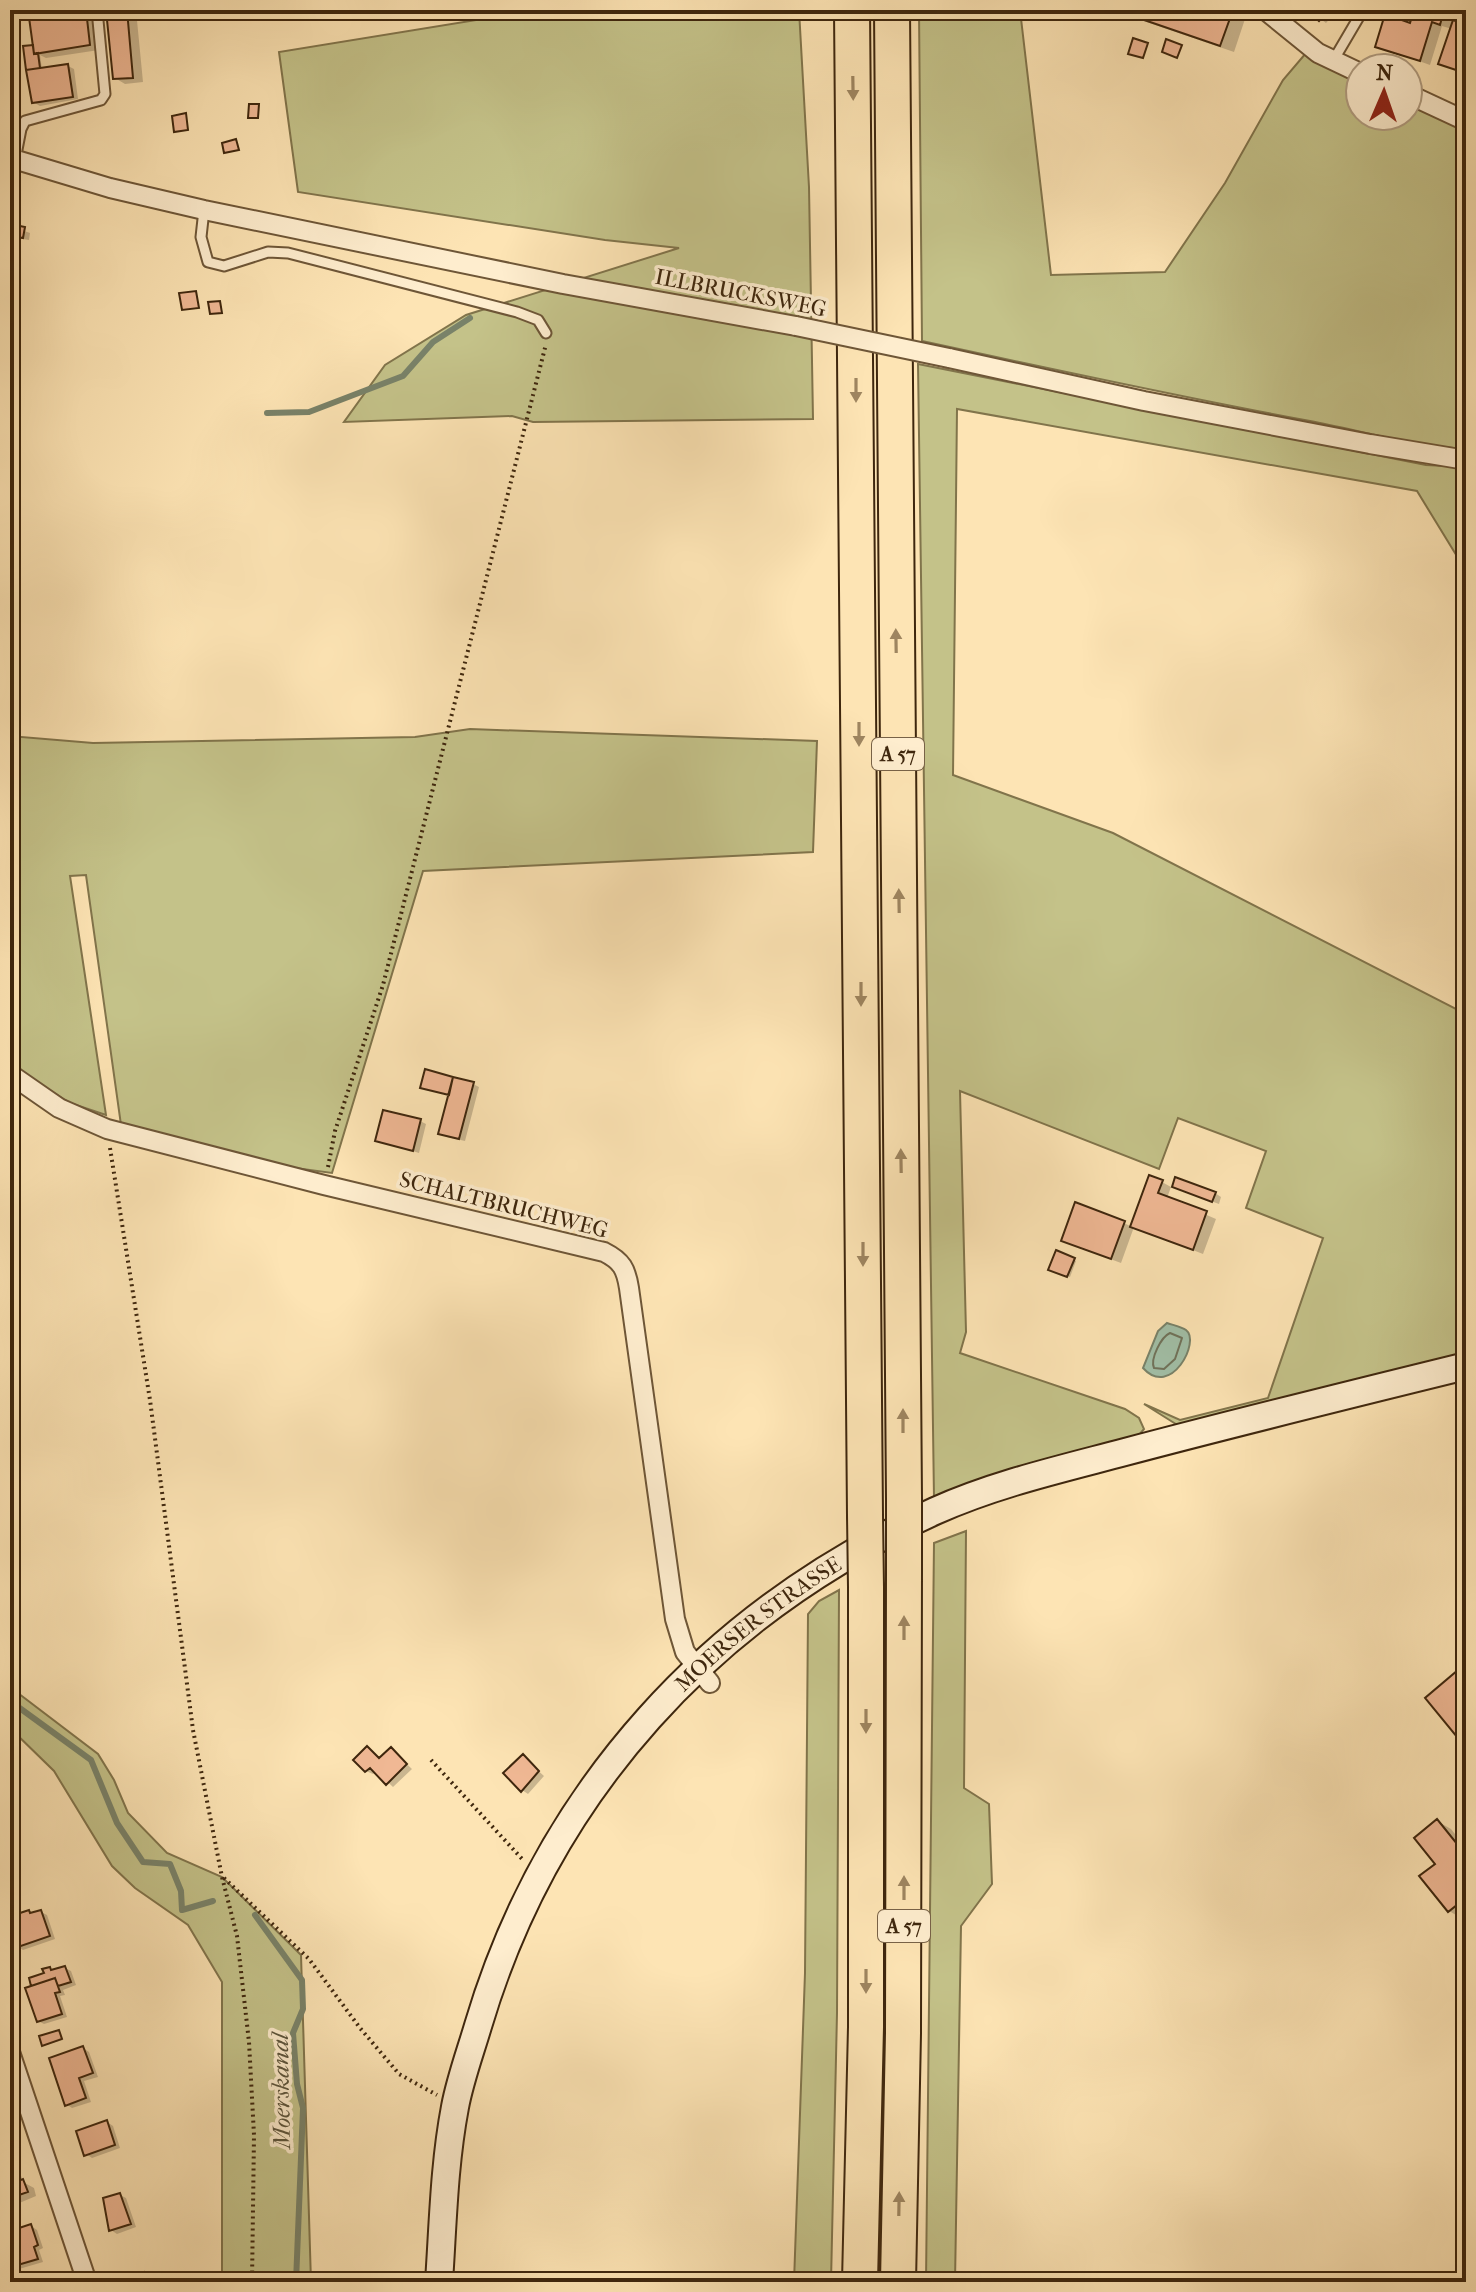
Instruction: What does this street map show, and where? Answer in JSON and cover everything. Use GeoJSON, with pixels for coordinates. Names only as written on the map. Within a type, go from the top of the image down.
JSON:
{"type":"FeatureCollection","features":[{"type":"Feature","properties":{"kind":"highway","name":"A 57"},"geometry":{"type":"LineString","coordinates":[[852,10],[866,1587],[866,2027],[860,2282]]}},
{"type":"Feature","properties":{"kind":"highway","name":"A 57"},"geometry":{"type":"LineString","coordinates":[[892,10],[904,1499],[904,2017],[898,2282]]}},
{"type":"Feature","properties":{"kind":"street"},"geometry":{"type":"LineString","coordinates":[[1265,10],[1318,53],[1344,66]]}},
{"type":"Feature","properties":{"kind":"street"},"geometry":{"type":"LineString","coordinates":[[1424,101],[1466,121]]}},
{"type":"Feature","properties":{"kind":"street","name":"ILLBRUCKSWEG"},"geometry":{"type":"LineString","coordinates":[[13,159],[110,188],[204,210],[563,284],[796,326],[1144,401],[1466,460]]}},
{"type":"Feature","properties":{"kind":"street","name":"SCHALTBRUCHWEG"},"geometry":{"type":"LineString","coordinates":[[10,1074],[59,1108],[107,1129],[604,1252],[617,1259],[626,1269],[675,1619],[685,1652],[703,1675]]}},
{"type":"Feature","properties":{"kind":"street","name":"MOERSER STRASSE"},"geometry":{"type":"LineString","coordinates":[[439,2282],[446,2168],[456,2105],[492,1980],[539,1876],[581,1803],[645,1721],[703,1675],[795,1588],[847,1554],[938,1510],[1013,1482],[1466,1366]]}},
{"type":"Feature","properties":{"kind":"street"},"geometry":{"type":"LineString","coordinates":[[10,2052],[16,2094],[87,2282]]}},
{"type":"Feature","properties":{"kind":"lane"},"geometry":{"type":"LineString","coordinates":[[13,159],[25,121],[101,100],[105,94],[97,10]]}},
{"type":"Feature","properties":{"kind":"lane"},"geometry":{"type":"LineString","coordinates":[[1333,61],[1363,10]]}},
{"type":"Feature","properties":{"kind":"lane"},"geometry":{"type":"LineString","coordinates":[[204,210],[201,237],[208,262],[224,266],[268,252],[288,253],[517,312],[538,320],[546,333]]}},
{"type":"Feature","properties":{"kind":"path"},"geometry":{"type":"LineString","coordinates":[[324,1185],[335,1131],[387,970],[547,342],[546,333]]}},
{"type":"Feature","properties":{"kind":"path"},"geometry":{"type":"LineString","coordinates":[[107,1129],[150,1400],[193,1730],[237,1936],[249,2042],[254,2135],[252,2282]]}},
{"type":"Feature","properties":{"kind":"path"},"geometry":{"type":"LineString","coordinates":[[431,1760],[539,1876]]}},
{"type":"Feature","properties":{"kind":"path"},"geometry":{"type":"LineString","coordinates":[[222,1877],[309,1959],[399,2074],[456,2105]]}},
{"type":"Feature","properties":{"kind":"shaded area"},"geometry":{"type":"Polygon","coordinates":[[[538,10],[799,10],[809,187],[813,419],[533,422],[512,416],[344,422],[385,365],[466,315],[679,248],[605,240],[298,192],[279,52],[538,10]]]}},
{"type":"Feature","properties":{"kind":"shaded area"},"geometry":{"type":"Polygon","coordinates":[[[919,10],[1020,10],[1051,275],[1165,272],[1225,183],[1283,80],[1306,53],[1344,71],[1344,132],[1424,132],[1424,109],[1466,129],[1466,449],[1388,438],[922,341],[919,10]]]}},
{"type":"Feature","properties":{"kind":"shaded area"},"geometry":{"type":"Polygon","coordinates":[[[918,364],[1426,465],[1466,467],[1466,571],[1417,491],[957,409],[953,775],[1113,833],[1466,1014],[1466,1353],[1179,1426],[1144,1404],[1180,1420],[1268,1398],[1323,1238],[1246,1208],[1266,1151],[1178,1118],[1159,1169],[960,1091],[966,1332],[960,1353],[1125,1409],[1139,1418],[1144,1429],[1139,1435],[1025,1465],[934,1498],[918,364]]]}},
{"type":"Feature","properties":{"kind":"shaded area"},"geometry":{"type":"Polygon","coordinates":[[[470,729],[817,741],[813,852],[423,871],[332,1173],[295,1168],[121,1125],[86,875],[70,876],[106,1115],[70,1103],[10,1065],[10,736],[93,743],[415,737],[470,729]]]}},
{"type":"Feature","properties":{"kind":"shaded area"},"geometry":{"type":"Polygon","coordinates":[[[966,1531],[964,1788],[989,1804],[992,1884],[961,1926],[955,2282],[926,2282],[934,1543],[966,1531]]]}},
{"type":"Feature","properties":{"kind":"shaded area"},"geometry":{"type":"Polygon","coordinates":[[[839,1590],[837,2013],[831,2282],[794,2282],[805,1973],[808,1614],[819,1601],[839,1590]]]}},
{"type":"Feature","properties":{"kind":"shaded area"},"geometry":{"type":"Polygon","coordinates":[[[10,1687],[98,1754],[114,1780],[128,1813],[167,1853],[222,1877],[301,1955],[311,2282],[222,2282],[222,1982],[188,1925],[135,1888],[112,1866],[54,1771],[10,1728],[10,1687]]]}},
{"type":"Feature","properties":{"kind":"water"},"geometry":{"type":"Polygon","coordinates":[[[1167,1323],[1186,1330],[1190,1345],[1181,1365],[1173,1372],[1164,1377],[1154,1376],[1143,1368],[1158,1331],[1167,1323]]]}},
{"type":"Feature","properties":{"kind":"building"},"geometry":{"type":"Polygon","coordinates":[[[28,10],[86,10],[90,45],[34,54],[28,10]]]}},
{"type":"Feature","properties":{"kind":"building"},"geometry":{"type":"Polygon","coordinates":[[[106,10],[127,10],[133,78],[113,79],[106,10]]]}},
{"type":"Feature","properties":{"kind":"building"},"geometry":{"type":"Polygon","coordinates":[[[1115,10],[1233,10],[1220,46],[1115,10]]]}},
{"type":"Feature","properties":{"kind":"building"},"geometry":{"type":"Polygon","coordinates":[[[1307,10],[1329,10],[1319,21],[1307,10]]]}},
{"type":"Feature","properties":{"kind":"building"},"geometry":{"type":"Polygon","coordinates":[[[1414,10],[1444,10],[1440,25],[1432,22],[1423,52],[1391,52],[1375,47],[1385,14],[1410,23],[1414,10]]]}},
{"type":"Feature","properties":{"kind":"building"},"geometry":{"type":"Polygon","coordinates":[[[1453,20],[1466,25],[1466,37],[1458,60],[1462,61],[1459,71],[1438,64],[1453,20]]]}},
{"type":"Feature","properties":{"kind":"building"},"geometry":{"type":"Polygon","coordinates":[[[1133,38],[1148,43],[1143,58],[1128,54],[1133,38]]]}},
{"type":"Feature","properties":{"kind":"building"},"geometry":{"type":"Polygon","coordinates":[[[1166,39],[1182,45],[1177,58],[1162,52],[1166,39]]]}},
{"type":"Feature","properties":{"kind":"building"},"geometry":{"type":"Polygon","coordinates":[[[33,45],[34,54],[38,53],[40,68],[26,70],[23,46],[33,45]]]}},
{"type":"Feature","properties":{"kind":"building"},"geometry":{"type":"Polygon","coordinates":[[[68,64],[73,97],[32,103],[26,70],[68,64]]]}},
{"type":"Feature","properties":{"kind":"building"},"geometry":{"type":"Polygon","coordinates":[[[249,104],[259,104],[258,118],[248,118],[249,104]]]}},
{"type":"Feature","properties":{"kind":"building"},"geometry":{"type":"Polygon","coordinates":[[[186,113],[188,130],[174,132],[172,116],[186,113]]]}},
{"type":"Feature","properties":{"kind":"building"},"geometry":{"type":"Polygon","coordinates":[[[236,139],[239,150],[224,153],[222,143],[236,139]]]}},
{"type":"Feature","properties":{"kind":"building"},"geometry":{"type":"Polygon","coordinates":[[[10,224],[25,227],[23,238],[11,236],[10,240],[10,224]]]}},
{"type":"Feature","properties":{"kind":"building"},"geometry":{"type":"Polygon","coordinates":[[[196,291],[199,308],[182,310],[179,293],[196,291]]]}},
{"type":"Feature","properties":{"kind":"building"},"geometry":{"type":"Polygon","coordinates":[[[220,301],[222,313],[210,314],[208,302],[220,301]]]}},
{"type":"Feature","properties":{"kind":"building"},"geometry":{"type":"Polygon","coordinates":[[[425,1069],[453,1077],[449,1095],[420,1088],[425,1069]]]}},
{"type":"Feature","properties":{"kind":"building"},"geometry":{"type":"Polygon","coordinates":[[[453,1077],[474,1082],[459,1139],[438,1134],[453,1077]]]}},
{"type":"Feature","properties":{"kind":"building"},"geometry":{"type":"Polygon","coordinates":[[[383,1110],[421,1119],[413,1151],[375,1141],[383,1110]]]}},
{"type":"Feature","properties":{"kind":"building"},"geometry":{"type":"Polygon","coordinates":[[[1149,1175],[1163,1180],[1158,1193],[1207,1211],[1193,1250],[1130,1227],[1149,1175]]]}},
{"type":"Feature","properties":{"kind":"building"},"geometry":{"type":"Polygon","coordinates":[[[1175,1177],[1216,1192],[1212,1202],[1172,1187],[1175,1177]]]}},
{"type":"Feature","properties":{"kind":"building"},"geometry":{"type":"Polygon","coordinates":[[[1075,1202],[1125,1221],[1111,1259],[1061,1241],[1075,1202]]]}},
{"type":"Feature","properties":{"kind":"building"},"geometry":{"type":"Polygon","coordinates":[[[1056,1250],[1075,1258],[1067,1277],[1048,1270],[1056,1250]]]}},
{"type":"Feature","properties":{"kind":"building"},"geometry":{"type":"Polygon","coordinates":[[[1458,1670],[1466,1680],[1466,1748],[1425,1698],[1458,1670]]]}},
{"type":"Feature","properties":{"kind":"building"},"geometry":{"type":"Polygon","coordinates":[[[367,1746],[379,1758],[391,1747],[407,1764],[386,1785],[370,1768],[365,1772],[353,1760],[367,1746]]]}},
{"type":"Feature","properties":{"kind":"building"},"geometry":{"type":"Polygon","coordinates":[[[523,1754],[539,1771],[521,1792],[503,1773],[523,1754]]]}},
{"type":"Feature","properties":{"kind":"building"},"geometry":{"type":"Polygon","coordinates":[[[1437,1819],[1466,1855],[1466,1906],[1462,1901],[1448,1912],[1419,1876],[1435,1864],[1414,1838],[1437,1819]]]}},
{"type":"Feature","properties":{"kind":"building"},"geometry":{"type":"Polygon","coordinates":[[[29,1910],[30,1913],[41,1910],[50,1936],[15,1948],[10,1920],[29,1910]]]}},
{"type":"Feature","properties":{"kind":"building"},"geometry":{"type":"Polygon","coordinates":[[[65,1966],[71,1982],[58,1986],[55,1978],[31,1986],[29,1978],[44,1973],[42,1969],[65,1966]]]}},
{"type":"Feature","properties":{"kind":"building"},"geometry":{"type":"Polygon","coordinates":[[[55,1978],[60,1992],[55,1993],[62,2014],[37,2022],[25,1988],[55,1978]]]}},
{"type":"Feature","properties":{"kind":"building"},"geometry":{"type":"Polygon","coordinates":[[[59,2030],[62,2039],[42,2046],[39,2036],[59,2030]]]}},
{"type":"Feature","properties":{"kind":"building"},"geometry":{"type":"Polygon","coordinates":[[[83,2046],[93,2073],[79,2078],[86,2098],[65,2106],[49,2058],[83,2046]]]}},
{"type":"Feature","properties":{"kind":"building"},"geometry":{"type":"Polygon","coordinates":[[[107,2120],[115,2145],[84,2156],[76,2131],[107,2120]]]}},
{"type":"Feature","properties":{"kind":"building"},"geometry":{"type":"Polygon","coordinates":[[[10,2163],[16,2182],[23,2179],[28,2192],[10,2198],[10,2163]]]}},
{"type":"Feature","properties":{"kind":"building"},"geometry":{"type":"Polygon","coordinates":[[[120,2193],[131,2224],[109,2231],[103,2198],[120,2193]]]}},
{"type":"Feature","properties":{"kind":"building"},"geometry":{"type":"Polygon","coordinates":[[[31,2224],[38,2245],[34,2247],[38,2259],[11,2267],[10,2231],[31,2224]]]}},
{"type":"Feature","properties":{"kind":"building"},"geometry":{"type":"Polygon","coordinates":[[[144,2272],[147,2282],[121,2280],[144,2272]]]}},
{"type":"Feature","properties":{"kind":"waterway"},"geometry":{"type":"LineString","coordinates":[[267,413],[309,412],[403,376],[433,342],[470,318]]}},
{"type":"Feature","properties":{"kind":"waterway","name":"Moerskanal"},"geometry":{"type":"LineString","coordinates":[[10,1701],[91,1760],[117,1823],[143,1862],[170,1864],[181,1891],[182,1910],[213,1901]]}},
{"type":"Feature","properties":{"kind":"waterway","name":"Moerskanal"},"geometry":{"type":"LineString","coordinates":[[255,1915],[302,1980],[303,2009],[293,2033],[297,2084],[303,2108],[296,2282]]}}]}
